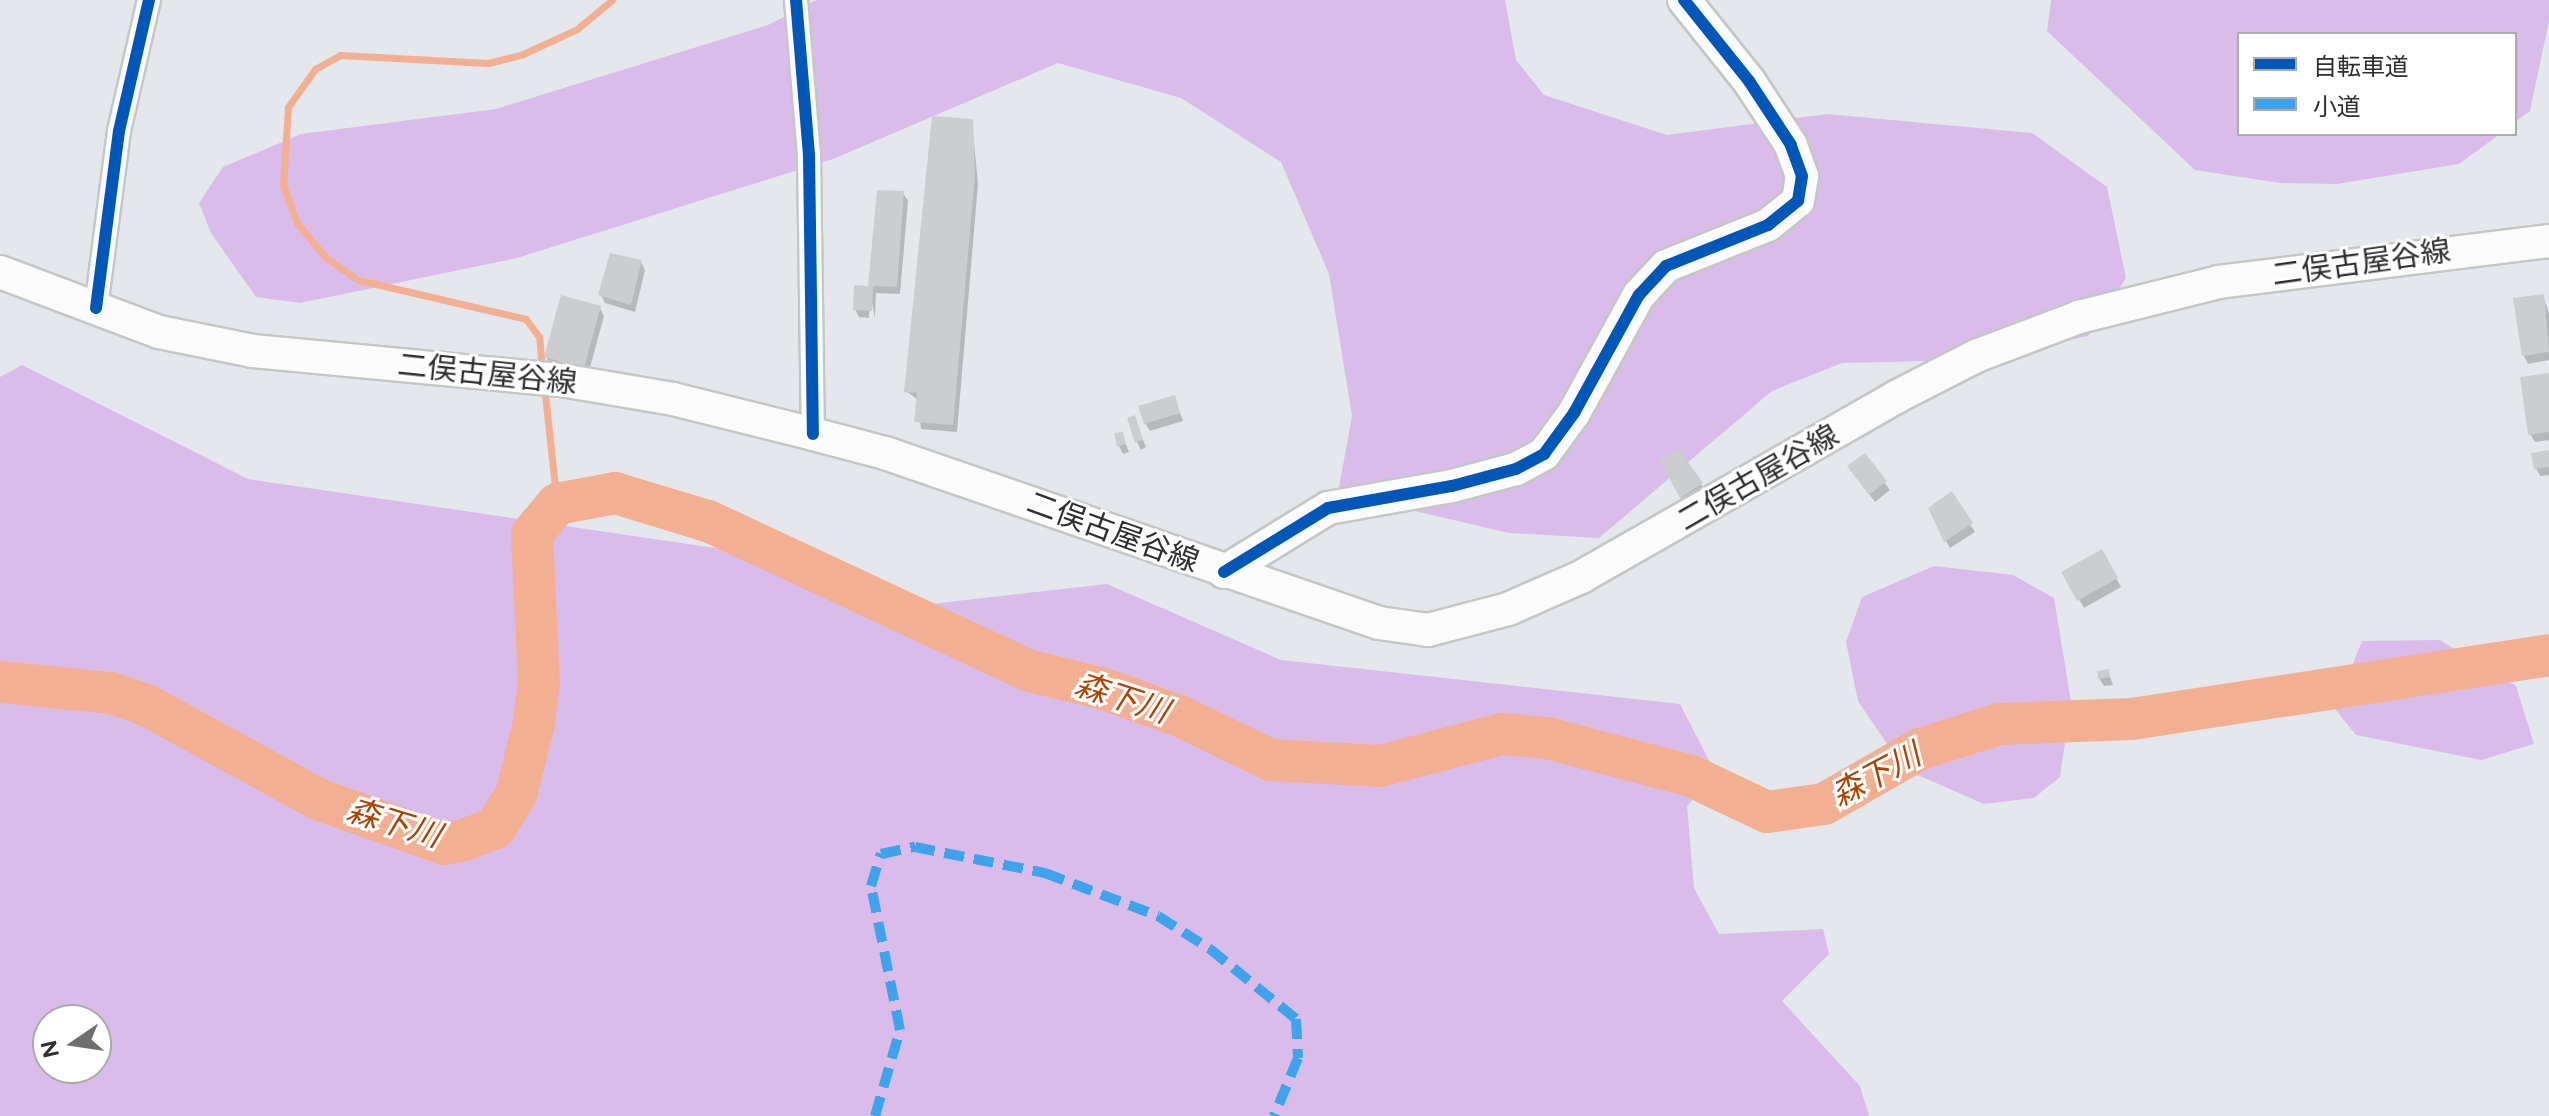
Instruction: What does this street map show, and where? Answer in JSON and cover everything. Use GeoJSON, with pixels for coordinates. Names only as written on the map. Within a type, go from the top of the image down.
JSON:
{"type":"FeatureCollection","features":[{"type":"Feature","properties":{"kind":"main road"},"geometry":{"type":"LineString","coordinates":[[1224,572],[1328,508],[1452,486],[1516,469],[1544,454],[1574,413],[1639,295],[1666,266],[1768,225],[1798,201],[1802,176],[1791,145],[1749,81],[1684,0]]}},
{"type":"Feature","properties":{"kind":"main road","name":"二俣古屋谷線"},"geometry":{"type":"LineString","coordinates":[[0,272],[159,332],[253,351],[561,380],[673,399],[813,434],[929,468],[1379,623],[1428,630],[1508,609],[1581,577],[1896,397],[1976,356],[2079,317],[2219,282],[2549,241]]}},
{"type":"Feature","properties":{"kind":"street"},"geometry":{"type":"LineString","coordinates":[[96,308],[119,131],[149,0]]}},
{"type":"Feature","properties":{"kind":"street"},"geometry":{"type":"LineString","coordinates":[[796,0],[809,155],[813,434]]}},
{"type":"Feature","properties":{"kind":"shaded area"},"geometry":{"type":"Polygon","coordinates":[[[817,0],[1505,0],[1516,60],[1544,95],[1667,135],[1827,114],[2032,133],[2107,187],[2126,278],[2088,336],[1973,360],[1842,363],[1772,391],[1599,538],[1509,533],[1338,493],[1352,416],[1329,274],[1281,162],[1181,98],[1058,63],[833,159],[517,258],[300,303],[256,297],[211,233],[199,203],[223,167],[301,134],[496,109],[768,25],[817,0]]]}},
{"type":"Feature","properties":{"kind":"shaded area"},"geometry":{"type":"Polygon","coordinates":[[[2051,0],[2549,0],[2549,21],[2530,111],[2517,121],[2517,32],[2237,32],[2237,136],[2497,136],[2459,164],[2337,184],[2280,183],[2195,170],[2047,31],[2051,0]]]}},
{"type":"Feature","properties":{"kind":"shaded area"},"geometry":{"type":"Polygon","coordinates":[[[22,365],[248,479],[790,559],[922,605],[1107,584],[1281,660],[1680,704],[1716,774],[1687,806],[1694,888],[1719,934],[1823,929],[1829,954],[1782,1001],[1860,1086],[1869,1116],[0,1116],[0,377],[22,365]]]}},
{"type":"Feature","properties":{"kind":"shaded area"},"geometry":{"type":"Polygon","coordinates":[[[1934,566],[2013,575],[2054,598],[2071,702],[2060,777],[2034,798],[1984,804],[1904,769],[1858,701],[1846,642],[1862,597],[1934,566]]]}},
{"type":"Feature","properties":{"kind":"shaded area"},"geometry":{"type":"Polygon","coordinates":[[[2440,640],[2516,686],[2534,744],[2481,760],[2356,735],[2335,709],[2362,641],[2440,640]]]}},
{"type":"Feature","properties":{"kind":"building"},"geometry":{"type":"Polygon","coordinates":[[[932,116],[973,119],[975,175],[953,425],[914,422],[917,393],[904,392],[932,116]]]}},
{"type":"Feature","properties":{"kind":"building"},"geometry":{"type":"Polygon","coordinates":[[[877,190],[904,191],[897,287],[873,286],[872,311],[853,310],[854,285],[868,286],[877,190]]]}},
{"type":"Feature","properties":{"kind":"building"},"geometry":{"type":"Polygon","coordinates":[[[610,253],[642,260],[631,305],[598,295],[610,253]]]}},
{"type":"Feature","properties":{"kind":"building"},"geometry":{"type":"Polygon","coordinates":[[[2544,294],[2549,352],[2522,356],[2513,298],[2544,294]]]}},
{"type":"Feature","properties":{"kind":"building"},"geometry":{"type":"Polygon","coordinates":[[[561,295],[601,306],[584,368],[544,357],[561,295]]]}},
{"type":"Feature","properties":{"kind":"building"},"geometry":{"type":"Polygon","coordinates":[[[2549,373],[2549,432],[2528,435],[2520,377],[2549,373]]]}},
{"type":"Feature","properties":{"kind":"building"},"geometry":{"type":"Polygon","coordinates":[[[1175,395],[1180,413],[1144,424],[1138,406],[1175,395]]]}},
{"type":"Feature","properties":{"kind":"building"},"geometry":{"type":"Polygon","coordinates":[[[1135,415],[1143,439],[1135,443],[1127,418],[1135,415]]]}},
{"type":"Feature","properties":{"kind":"building"},"geometry":{"type":"Polygon","coordinates":[[[1123,432],[1126,444],[1117,447],[1114,433],[1123,432]]]}},
{"type":"Feature","properties":{"kind":"building"},"geometry":{"type":"Polygon","coordinates":[[[1678,448],[1703,483],[1680,498],[1660,461],[1678,448]]]}},
{"type":"Feature","properties":{"kind":"building"},"geometry":{"type":"Polygon","coordinates":[[[2549,450],[2549,467],[2534,469],[2531,453],[2549,450]]]}},
{"type":"Feature","properties":{"kind":"building"},"geometry":{"type":"Polygon","coordinates":[[[1865,453],[1887,481],[1869,495],[1847,466],[1865,453]]]}},
{"type":"Feature","properties":{"kind":"building"},"geometry":{"type":"Polygon","coordinates":[[[1952,491],[1973,523],[1944,542],[1928,508],[1952,491]]]}},
{"type":"Feature","properties":{"kind":"building"},"geometry":{"type":"Polygon","coordinates":[[[2102,549],[2118,578],[2077,601],[2061,572],[2102,549]]]}},
{"type":"Feature","properties":{"kind":"building"},"geometry":{"type":"Polygon","coordinates":[[[2109,669],[2110,677],[2098,679],[2097,671],[2109,669]]]}},
{"type":"Feature","properties":{"kind":"waterway"},"geometry":{"type":"LineString","coordinates":[[542,369],[539,337],[526,319],[358,280],[325,257],[297,223],[283,185],[288,107],[315,69],[340,55],[488,63],[523,54],[577,29],[612,0]]}},
{"type":"Feature","properties":{"kind":"waterway"},"geometry":{"type":"LineString","coordinates":[[544,385],[557,504]]}},
{"type":"Feature","properties":{"kind":"waterway","name":"森下川"},"geometry":{"type":"LineString","coordinates":[[0,682],[111,693],[148,706],[320,800],[444,844],[464,840],[495,828],[516,795],[534,722],[539,684],[532,534],[557,504],[615,493],[708,521],[1030,671],[1104,689],[1182,717],[1270,760],[1380,766],[1502,734],[1547,738],[1691,776],[1767,812],[1824,804],[1920,749],[1999,724],[2132,719],[2549,655]]}},
{"type":"Feature","properties":{"kind":"marked path"},"geometry":{"type":"LineString","coordinates":[[875,1116],[900,1030],[871,886],[881,854],[915,847],[1045,873],[1158,916],[1210,949],[1296,1019],[1298,1058],[1274,1116]]}},
{"type":"Feature","properties":{"kind":"cycle path"},"geometry":{"type":"LineString","coordinates":[[96,308],[119,131],[149,0]]}},
{"type":"Feature","properties":{"kind":"cycle path"},"geometry":{"type":"LineString","coordinates":[[796,0],[809,155],[813,434]]}},
{"type":"Feature","properties":{"kind":"cycle path"},"geometry":{"type":"LineString","coordinates":[[1224,572],[1328,508],[1452,486],[1516,469],[1544,454],[1574,413],[1639,295],[1666,266],[1768,225],[1798,201],[1802,176],[1791,145],[1749,81],[1684,0]]}}]}
